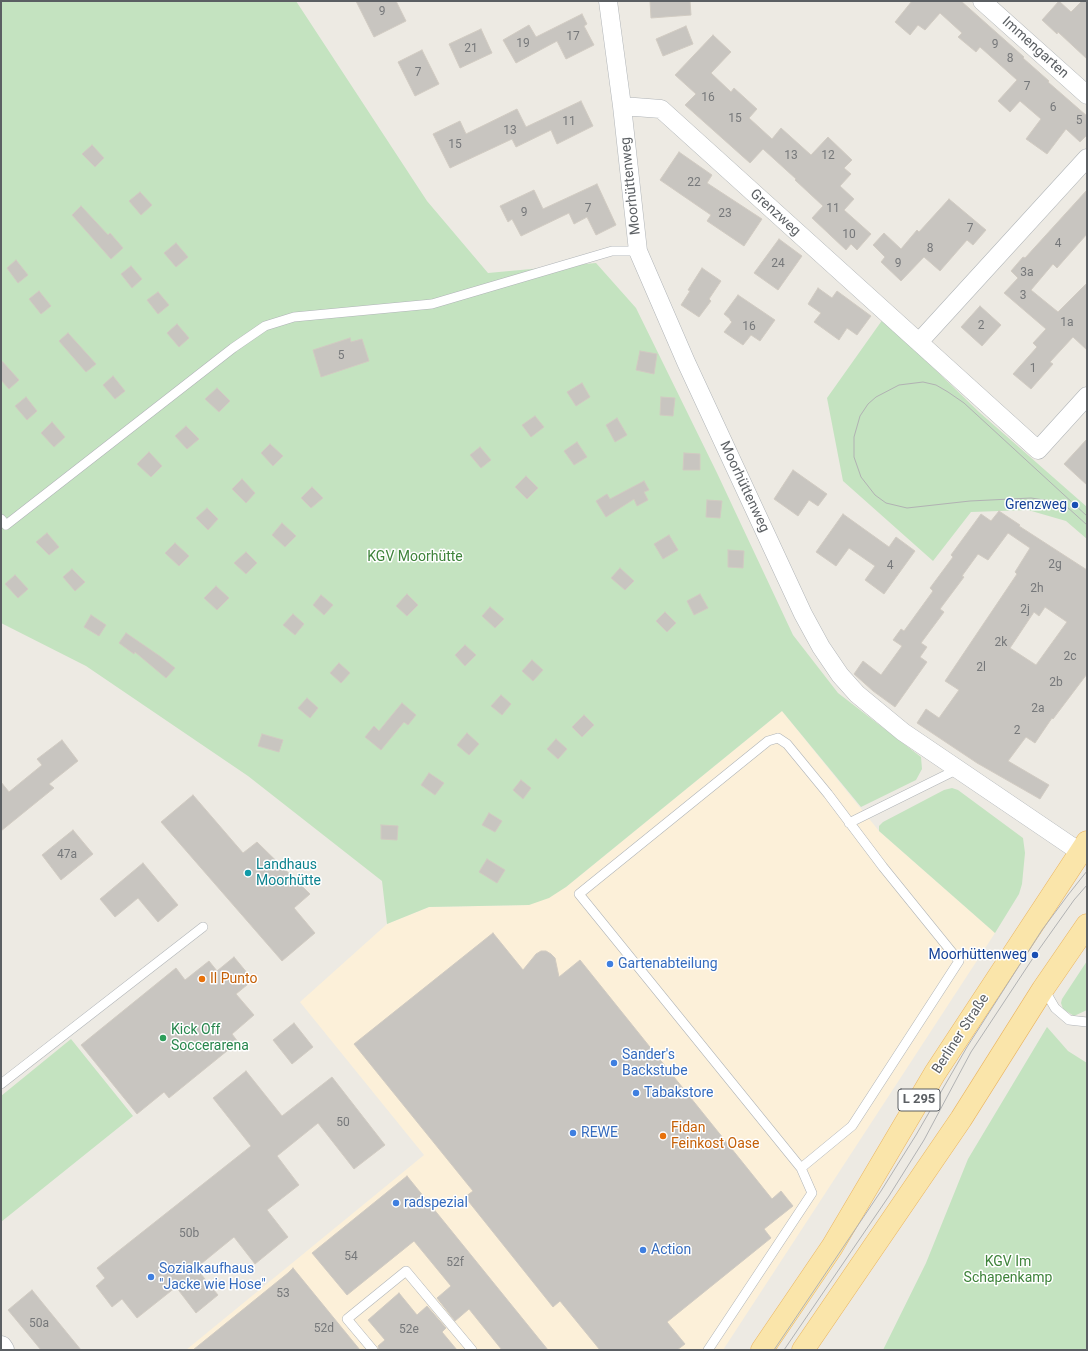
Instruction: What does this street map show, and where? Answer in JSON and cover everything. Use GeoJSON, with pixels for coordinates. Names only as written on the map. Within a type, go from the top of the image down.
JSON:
{"type":"FeatureCollection","features":[{"type":"Feature","properties":{"kind":"main road","name":"Berliner Straße"},"geometry":{"type":"LineString","coordinates":[[762,1350],[832,1247],[935,1073],[1085,851]]}},
{"type":"Feature","properties":{"kind":"main road"},"geometry":{"type":"LineString","coordinates":[[803,1350],[961,1119],[1043,989],[1087,925]]}},
{"type":"Feature","properties":{"kind":"street","name":"Moorhüttenweg"},"geometry":{"type":"LineString","coordinates":[[608,1],[622,106],[638,251],[686,362],[804,614],[821,647],[840,676],[858,694],[903,732],[1085,851]]}},
{"type":"Feature","properties":{"kind":"street","name":"Immengarten"},"geometry":{"type":"LineString","coordinates":[[982,1],[1087,95]]}},
{"type":"Feature","properties":{"kind":"street","name":"Grenzweg"},"geometry":{"type":"LineString","coordinates":[[622,106],[661,109],[1038,450],[1087,396]]}},
{"type":"Feature","properties":{"kind":"street"},"geometry":{"type":"LineString","coordinates":[[919,342],[1087,158]]}},
{"type":"Feature","properties":{"kind":"lane"},"geometry":{"type":"LineString","coordinates":[[1,519],[6,525],[232,348],[265,326],[294,317],[432,304],[612,251],[638,251]]}},
{"type":"Feature","properties":{"kind":"lane"},"geometry":{"type":"LineString","coordinates":[[708,1350],[812,1193],[801,1168],[579,894],[768,742],[778,738],[787,744],[959,961],[852,1126],[801,1168]]}},
{"type":"Feature","properties":{"kind":"lane"},"geometry":{"type":"LineString","coordinates":[[849,823],[958,768]]}},
{"type":"Feature","properties":{"kind":"lane"},"geometry":{"type":"LineString","coordinates":[[1,1084],[203,926]]}},
{"type":"Feature","properties":{"kind":"lane"},"geometry":{"type":"LineString","coordinates":[[1043,989],[1055,1008],[1069,1020],[1087,1022]]}},
{"type":"Feature","properties":{"kind":"lane"},"geometry":{"type":"LineString","coordinates":[[373,1350],[347,1318],[406,1271],[472,1350]]}},
{"type":"Feature","properties":{"kind":"shaded area"},"geometry":{"type":"Polygon","coordinates":[[[782,711],[879,831],[995,933],[723,1350],[186,1350],[424,1155],[300,1002],[387,924],[429,907],[529,905],[566,887],[782,711]]]}},
{"type":"Feature","properties":{"kind":"green space","name":"KGV Moorhütte"},"geometry":{"type":"Polygon","coordinates":[[[1,1],[296,1],[427,201],[488,273],[596,263],[636,308],[717,473],[793,635],[838,693],[921,757],[922,769],[916,780],[861,807],[782,711],[566,887],[549,898],[529,905],[429,907],[387,924],[382,881],[248,776],[86,666],[1,623],[1,1]]]}},
{"type":"Feature","properties":{"kind":"green space"},"geometry":{"type":"Polygon","coordinates":[[[883,319],[979,412],[1087,507],[1087,539],[1066,521],[1028,510],[971,512],[933,561],[843,481],[827,398],[883,319]]]}},
{"type":"Feature","properties":{"kind":"green space"},"geometry":{"type":"Polygon","coordinates":[[[952,788],[958,790],[1023,838],[1025,853],[1022,884],[1019,894],[995,933],[879,831],[879,826],[883,822],[944,790],[952,788]]]}},
{"type":"Feature","properties":{"kind":"green space"},"geometry":{"type":"Polygon","coordinates":[[[1087,961],[1087,1010],[1074,1016],[1063,1009],[1061,1003],[1062,999],[1087,961]]]}},
{"type":"Feature","properties":{"kind":"green space","name":"KGV Im Schapenkamp"},"geometry":{"type":"Polygon","coordinates":[[[1047,1027],[1068,1051],[1087,1063],[1087,1350],[883,1350],[926,1263],[968,1159],[1047,1027]]]}},
{"type":"Feature","properties":{"kind":"green space"},"geometry":{"type":"Polygon","coordinates":[[[71,1039],[133,1116],[1,1222],[1,1096],[71,1039]]]}},
{"type":"Feature","properties":{"kind":"building"},"geometry":{"type":"Polygon","coordinates":[[[356,1],[396,1],[406,21],[374,37],[356,1]]]}},
{"type":"Feature","properties":{"kind":"building"},"geometry":{"type":"Polygon","coordinates":[[[650,1],[690,1],[691,15],[651,18],[650,1]]]}},
{"type":"Feature","properties":{"kind":"building"},"geometry":{"type":"Polygon","coordinates":[[[912,1],[961,1],[1087,116],[1087,135],[1080,142],[1066,129],[1047,154],[1026,139],[1041,119],[1020,101],[1010,112],[998,101],[1017,80],[980,47],[976,52],[958,37],[962,33],[940,13],[925,30],[918,25],[910,35],[895,22],[912,1]]]}},
{"type":"Feature","properties":{"kind":"building"},"geometry":{"type":"Polygon","coordinates":[[[1059,1],[1071,12],[1082,1],[1087,1],[1087,59],[1058,32],[1057,34],[1042,20],[1059,1]]]}},
{"type":"Feature","properties":{"kind":"building"},"geometry":{"type":"Polygon","coordinates":[[[582,14],[587,24],[584,26],[594,45],[566,59],[557,41],[516,63],[503,40],[529,25],[536,37],[582,14]]]}},
{"type":"Feature","properties":{"kind":"building"},"geometry":{"type":"Polygon","coordinates":[[[686,26],[693,44],[663,56],[656,39],[686,26]]]}},
{"type":"Feature","properties":{"kind":"building"},"geometry":{"type":"Polygon","coordinates":[[[481,29],[492,53],[460,68],[449,44],[481,29]]]}},
{"type":"Feature","properties":{"kind":"building"},"geometry":{"type":"Polygon","coordinates":[[[713,35],[731,52],[711,73],[731,92],[734,88],[757,109],[749,118],[772,139],[781,128],[811,155],[828,137],[852,160],[844,168],[851,174],[840,186],[854,199],[844,210],[871,234],[857,250],[851,244],[846,250],[812,218],[823,206],[763,149],[750,163],[685,105],[696,94],[675,75],[713,35]]]}},
{"type":"Feature","properties":{"kind":"building"},"geometry":{"type":"Polygon","coordinates":[[[422,50],[439,84],[415,96],[398,62],[422,50]]]}},
{"type":"Feature","properties":{"kind":"building"},"geometry":{"type":"Polygon","coordinates":[[[581,101],[593,126],[557,144],[551,130],[516,147],[512,139],[450,168],[433,134],[460,121],[466,134],[517,109],[526,127],[581,101]]]}},
{"type":"Feature","properties":{"kind":"building"},"geometry":{"type":"Polygon","coordinates":[[[92,145],[104,158],[95,167],[82,154],[92,145]]]}},
{"type":"Feature","properties":{"kind":"building"},"geometry":{"type":"Polygon","coordinates":[[[679,152],[712,175],[707,183],[762,219],[744,246],[707,221],[711,215],[660,180],[679,152]]]}},
{"type":"Feature","properties":{"kind":"building"},"geometry":{"type":"Polygon","coordinates":[[[597,184],[616,225],[596,235],[587,217],[574,224],[569,213],[521,236],[512,219],[508,222],[500,206],[534,190],[543,209],[597,184]]]}},
{"type":"Feature","properties":{"kind":"building"},"geometry":{"type":"Polygon","coordinates":[[[1087,190],[1087,234],[1057,268],[1053,264],[1031,290],[1058,312],[1087,283],[1087,350],[1073,337],[1050,362],[1053,364],[1031,389],[1013,374],[1037,347],[1033,343],[1046,329],[1004,293],[1018,278],[1011,271],[1023,257],[1025,258],[1087,190]]]}},
{"type":"Feature","properties":{"kind":"building"},"geometry":{"type":"Polygon","coordinates":[[[140,192],[152,205],[141,215],[129,201],[140,192]]]}},
{"type":"Feature","properties":{"kind":"building"},"geometry":{"type":"Polygon","coordinates":[[[949,199],[986,230],[973,245],[967,240],[940,271],[924,257],[901,281],[881,262],[885,257],[873,245],[884,233],[901,249],[917,230],[919,232],[949,199]]]}},
{"type":"Feature","properties":{"kind":"building"},"geometry":{"type":"Polygon","coordinates":[[[81,206],[108,235],[110,233],[123,248],[111,259],[72,215],[81,206]]]}},
{"type":"Feature","properties":{"kind":"building"},"geometry":{"type":"Polygon","coordinates":[[[779,239],[802,256],[778,290],[754,273],[779,239]]]}},
{"type":"Feature","properties":{"kind":"building"},"geometry":{"type":"Polygon","coordinates":[[[176,243],[188,257],[176,267],[164,253],[176,243]]]}},
{"type":"Feature","properties":{"kind":"building"},"geometry":{"type":"Polygon","coordinates":[[[16,260],[28,275],[18,283],[7,268],[16,260]]]}},
{"type":"Feature","properties":{"kind":"building"},"geometry":{"type":"Polygon","coordinates":[[[131,266],[142,279],[132,288],[121,274],[131,266]]]}},
{"type":"Feature","properties":{"kind":"building"},"geometry":{"type":"Polygon","coordinates":[[[702,268],[721,281],[709,299],[711,301],[699,317],[681,305],[690,291],[688,290],[702,268]]]}},
{"type":"Feature","properties":{"kind":"building"},"geometry":{"type":"Polygon","coordinates":[[[818,288],[832,298],[837,291],[871,316],[857,335],[847,328],[839,340],[814,322],[821,313],[808,304],[818,288]]]}},
{"type":"Feature","properties":{"kind":"building"},"geometry":{"type":"Polygon","coordinates":[[[39,291],[51,306],[41,314],[29,299],[39,291]]]}},
{"type":"Feature","properties":{"kind":"building"},"geometry":{"type":"Polygon","coordinates":[[[158,292],[169,305],[158,314],[147,300],[158,292]]]}},
{"type":"Feature","properties":{"kind":"building"},"geometry":{"type":"Polygon","coordinates":[[[738,295],[775,320],[760,341],[751,335],[743,345],[724,332],[732,322],[724,314],[738,295]]]}},
{"type":"Feature","properties":{"kind":"building"},"geometry":{"type":"Polygon","coordinates":[[[980,306],[1001,325],[982,346],[961,327],[980,306]]]}},
{"type":"Feature","properties":{"kind":"building"},"geometry":{"type":"Polygon","coordinates":[[[177,324],[189,338],[179,347],[167,333],[177,324]]]}},
{"type":"Feature","properties":{"kind":"building"},"geometry":{"type":"Polygon","coordinates":[[[68,333],[96,364],[86,372],[59,341],[68,333]]]}},
{"type":"Feature","properties":{"kind":"building"},"geometry":{"type":"Polygon","coordinates":[[[350,338],[351,342],[362,339],[369,361],[321,377],[313,350],[350,338]]]}},
{"type":"Feature","properties":{"kind":"building"},"geometry":{"type":"Polygon","coordinates":[[[640,351],[657,354],[654,374],[636,370],[640,351]]]}},
{"type":"Feature","properties":{"kind":"building"},"geometry":{"type":"Polygon","coordinates":[[[1,360],[19,380],[9,389],[1,380],[1,360]]]}},
{"type":"Feature","properties":{"kind":"building"},"geometry":{"type":"Polygon","coordinates":[[[113,376],[125,391],[115,399],[103,385],[113,376]]]}},
{"type":"Feature","properties":{"kind":"building"},"geometry":{"type":"Polygon","coordinates":[[[582,383],[590,397],[576,406],[567,392],[582,383]]]}},
{"type":"Feature","properties":{"kind":"building"},"geometry":{"type":"Polygon","coordinates":[[[217,388],[230,401],[219,412],[205,399],[217,388]]]}},
{"type":"Feature","properties":{"kind":"building"},"geometry":{"type":"Polygon","coordinates":[[[26,397],[37,411],[27,420],[15,406],[26,397]]]}},
{"type":"Feature","properties":{"kind":"building"},"geometry":{"type":"Polygon","coordinates":[[[661,397],[675,398],[673,416],[660,415],[661,397]]]}},
{"type":"Feature","properties":{"kind":"building"},"geometry":{"type":"Polygon","coordinates":[[[535,416],[544,427],[531,437],[522,425],[535,416]]]}},
{"type":"Feature","properties":{"kind":"building"},"geometry":{"type":"Polygon","coordinates":[[[617,418],[627,435],[615,442],[606,425],[617,418]]]}},
{"type":"Feature","properties":{"kind":"building"},"geometry":{"type":"Polygon","coordinates":[[[52,422],[65,437],[54,447],[41,433],[52,422]]]}},
{"type":"Feature","properties":{"kind":"building"},"geometry":{"type":"Polygon","coordinates":[[[186,426],[199,439],[187,449],[175,436],[186,426]]]}},
{"type":"Feature","properties":{"kind":"building"},"geometry":{"type":"Polygon","coordinates":[[[1087,439],[1087,485],[1064,464],[1087,439]]]}},
{"type":"Feature","properties":{"kind":"building"},"geometry":{"type":"Polygon","coordinates":[[[577,442],[587,457],[574,465],[564,451],[577,442]]]}},
{"type":"Feature","properties":{"kind":"building"},"geometry":{"type":"Polygon","coordinates":[[[270,444],[283,456],[273,466],[261,453],[270,444]]]}},
{"type":"Feature","properties":{"kind":"building"},"geometry":{"type":"Polygon","coordinates":[[[480,447],[491,460],[481,468],[470,455],[480,447]]]}},
{"type":"Feature","properties":{"kind":"building"},"geometry":{"type":"Polygon","coordinates":[[[149,452],[162,466],[151,477],[137,464],[149,452]]]}},
{"type":"Feature","properties":{"kind":"building"},"geometry":{"type":"Polygon","coordinates":[[[684,453],[700,454],[700,470],[683,470],[684,453]]]}},
{"type":"Feature","properties":{"kind":"building"},"geometry":{"type":"Polygon","coordinates":[[[793,470],[827,494],[818,506],[809,500],[798,516],[774,499],[793,470]]]}},
{"type":"Feature","properties":{"kind":"building"},"geometry":{"type":"Polygon","coordinates":[[[526,476],[538,488],[527,499],[515,487],[526,476]]]}},
{"type":"Feature","properties":{"kind":"building"},"geometry":{"type":"Polygon","coordinates":[[[242,479],[255,493],[246,503],[232,489],[242,479]]]}},
{"type":"Feature","properties":{"kind":"building"},"geometry":{"type":"Polygon","coordinates":[[[644,481],[649,490],[644,492],[648,500],[637,506],[634,499],[606,517],[596,501],[607,494],[610,499],[644,481]]]}},
{"type":"Feature","properties":{"kind":"building"},"geometry":{"type":"Polygon","coordinates":[[[312,487],[323,498],[311,508],[301,498],[312,487]]]}},
{"type":"Feature","properties":{"kind":"building"},"geometry":{"type":"Polygon","coordinates":[[[707,500],[722,501],[720,518],[706,517],[707,500]]]}},
{"type":"Feature","properties":{"kind":"building"},"geometry":{"type":"Polygon","coordinates":[[[207,508],[218,519],[208,530],[196,518],[207,508]]]}},
{"type":"Feature","properties":{"kind":"building"},"geometry":{"type":"Polygon","coordinates":[[[999,511],[1020,525],[1019,526],[1087,570],[1087,674],[1053,719],[1052,718],[1035,743],[1026,737],[1008,761],[1049,785],[1040,799],[977,763],[917,723],[926,709],[939,718],[959,690],[945,681],[1017,574],[1015,572],[1030,548],[1008,533],[988,560],[978,554],[962,576],[964,577],[940,609],[944,612],[921,643],[927,647],[920,657],[927,662],[895,707],[873,691],[854,674],[863,661],[881,675],[902,646],[893,640],[901,629],[904,631],[933,591],[930,588],[953,557],[951,555],[981,514],[991,521],[999,511]],[[1045,607],[1039,616],[1034,612],[1010,648],[1036,665],[1067,622],[1045,607]]]}},
{"type":"Feature","properties":{"kind":"building"},"geometry":{"type":"Polygon","coordinates":[[[843,514],[889,547],[896,537],[915,551],[884,594],[865,580],[875,566],[849,548],[836,566],[816,552],[843,514]]]}},
{"type":"Feature","properties":{"kind":"building"},"geometry":{"type":"Polygon","coordinates":[[[282,523],[296,536],[285,547],[272,535],[282,523]]]}},
{"type":"Feature","properties":{"kind":"building"},"geometry":{"type":"Polygon","coordinates":[[[47,533],[59,547],[49,555],[36,542],[47,533]]]}},
{"type":"Feature","properties":{"kind":"building"},"geometry":{"type":"Polygon","coordinates":[[[669,535],[678,550],[663,559],[654,544],[669,535]]]}},
{"type":"Feature","properties":{"kind":"building"},"geometry":{"type":"Polygon","coordinates":[[[175,543],[189,556],[179,566],[165,553],[175,543]]]}},
{"type":"Feature","properties":{"kind":"building"},"geometry":{"type":"Polygon","coordinates":[[[728,550],[744,551],[743,568],[728,567],[728,550]]]}},
{"type":"Feature","properties":{"kind":"building"},"geometry":{"type":"Polygon","coordinates":[[[246,552],[257,563],[246,574],[234,563],[246,552]]]}},
{"type":"Feature","properties":{"kind":"building"},"geometry":{"type":"Polygon","coordinates":[[[620,568],[634,581],[625,590],[611,578],[620,568]]]}},
{"type":"Feature","properties":{"kind":"building"},"geometry":{"type":"Polygon","coordinates":[[[72,569],[85,582],[75,591],[63,577],[72,569]]]}},
{"type":"Feature","properties":{"kind":"building"},"geometry":{"type":"Polygon","coordinates":[[[15,575],[28,589],[18,598],[5,584],[15,575]]]}},
{"type":"Feature","properties":{"kind":"building"},"geometry":{"type":"Polygon","coordinates":[[[216,586],[229,598],[217,610],[204,598],[216,586]]]}},
{"type":"Feature","properties":{"kind":"building"},"geometry":{"type":"Polygon","coordinates":[[[407,594],[418,605],[407,616],[396,606],[407,594]]]}},
{"type":"Feature","properties":{"kind":"building"},"geometry":{"type":"Polygon","coordinates":[[[700,594],[708,608],[694,615],[687,601],[700,594]]]}},
{"type":"Feature","properties":{"kind":"building"},"geometry":{"type":"Polygon","coordinates":[[[321,595],[333,605],[324,615],[313,605],[321,595]]]}},
{"type":"Feature","properties":{"kind":"building"},"geometry":{"type":"Polygon","coordinates":[[[490,607],[504,619],[495,628],[482,616],[490,607]]]}},
{"type":"Feature","properties":{"kind":"building"},"geometry":{"type":"Polygon","coordinates":[[[665,612],[676,623],[667,632],[656,621],[665,612]]]}},
{"type":"Feature","properties":{"kind":"building"},"geometry":{"type":"Polygon","coordinates":[[[293,614],[304,624],[295,635],[283,625],[293,614]]]}},
{"type":"Feature","properties":{"kind":"building"},"geometry":{"type":"Polygon","coordinates":[[[91,615],[106,625],[99,636],[84,627],[91,615]]]}},
{"type":"Feature","properties":{"kind":"building"},"geometry":{"type":"Polygon","coordinates":[[[126,633],[175,668],[166,678],[135,652],[134,654],[119,643],[126,633]]]}},
{"type":"Feature","properties":{"kind":"building"},"geometry":{"type":"Polygon","coordinates":[[[465,645],[476,655],[465,666],[455,655],[465,645]]]}},
{"type":"Feature","properties":{"kind":"building"},"geometry":{"type":"Polygon","coordinates":[[[532,660],[543,670],[533,681],[522,671],[532,660]]]}},
{"type":"Feature","properties":{"kind":"building"},"geometry":{"type":"Polygon","coordinates":[[[339,663],[350,673],[341,683],[330,673],[339,663]]]}},
{"type":"Feature","properties":{"kind":"building"},"geometry":{"type":"Polygon","coordinates":[[[501,695],[511,704],[502,715],[491,706],[501,695]]]}},
{"type":"Feature","properties":{"kind":"building"},"geometry":{"type":"Polygon","coordinates":[[[307,698],[318,708],[310,718],[298,708],[307,698]]]}},
{"type":"Feature","properties":{"kind":"building"},"geometry":{"type":"Polygon","coordinates":[[[402,703],[416,715],[408,725],[404,722],[381,750],[365,737],[374,726],[379,731],[402,703]]]}},
{"type":"Feature","properties":{"kind":"building"},"geometry":{"type":"Polygon","coordinates":[[[584,715],[594,725],[582,737],[572,727],[584,715]]]}},
{"type":"Feature","properties":{"kind":"building"},"geometry":{"type":"Polygon","coordinates":[[[467,733],[479,744],[469,755],[457,745],[467,733]]]}},
{"type":"Feature","properties":{"kind":"building"},"geometry":{"type":"Polygon","coordinates":[[[262,734],[283,740],[279,752],[258,746],[262,734]]]}},
{"type":"Feature","properties":{"kind":"building"},"geometry":{"type":"Polygon","coordinates":[[[556,739],[567,749],[558,759],[547,749],[556,739]]]}},
{"type":"Feature","properties":{"kind":"building"},"geometry":{"type":"Polygon","coordinates":[[[62,740],[78,761],[49,784],[54,788],[1,831],[1,782],[9,792],[42,765],[37,759],[62,740]]]}},
{"type":"Feature","properties":{"kind":"building"},"geometry":{"type":"Polygon","coordinates":[[[429,773],[444,783],[435,795],[421,785],[429,773]]]}},
{"type":"Feature","properties":{"kind":"building"},"geometry":{"type":"Polygon","coordinates":[[[521,780],[531,788],[523,799],[513,790],[521,780]]]}},
{"type":"Feature","properties":{"kind":"building","name":"Landhaus Moorhütte"},"geometry":{"type":"Polygon","coordinates":[[[193,795],[243,853],[257,842],[310,894],[294,908],[315,933],[282,961],[161,822],[193,795]]]}},
{"type":"Feature","properties":{"kind":"building"},"geometry":{"type":"Polygon","coordinates":[[[489,813],[502,821],[495,832],[482,825],[489,813]]]}},
{"type":"Feature","properties":{"kind":"building"},"geometry":{"type":"Polygon","coordinates":[[[381,825],[398,826],[397,840],[381,839],[381,825]]]}},
{"type":"Feature","properties":{"kind":"building"},"geometry":{"type":"Polygon","coordinates":[[[73,830],[93,854],[61,880],[42,855],[73,830]]]}},
{"type":"Feature","properties":{"kind":"building"},"geometry":{"type":"Polygon","coordinates":[[[487,859],[505,870],[497,883],[479,872],[487,859]]]}},
{"type":"Feature","properties":{"kind":"building"},"geometry":{"type":"Polygon","coordinates":[[[143,863],[178,905],[158,922],[138,898],[115,917],[100,899],[143,863]]]}},
{"type":"Feature","properties":{"kind":"building","name":"REWE"},"geometry":{"type":"Polygon","coordinates":[[[493,933],[523,970],[536,954],[541,951],[546,951],[555,958],[559,977],[580,960],[772,1199],[781,1191],[793,1206],[764,1229],[771,1238],[667,1322],[685,1344],[677,1350],[600,1350],[560,1301],[553,1307],[465,1197],[473,1191],[354,1044],[493,933]]]}},
{"type":"Feature","properties":{"kind":"building","name":"Kick Off Soccerarena"},"geometry":{"type":"Polygon","coordinates":[[[234,957],[253,980],[236,994],[254,1015],[232,1034],[238,1042],[169,1098],[164,1092],[137,1114],[81,1045],[176,968],[185,980],[209,961],[217,971],[234,957]]]}},
{"type":"Feature","properties":{"kind":"building"},"geometry":{"type":"Polygon","coordinates":[[[294,1023],[313,1047],[292,1064],[273,1040],[294,1023]]]}},
{"type":"Feature","properties":{"kind":"building"},"geometry":{"type":"Polygon","coordinates":[[[246,1071],[282,1116],[332,1077],[385,1145],[354,1169],[318,1123],[277,1156],[299,1185],[267,1210],[288,1237],[255,1264],[234,1237],[196,1268],[218,1295],[196,1313],[176,1287],[137,1318],[122,1299],[112,1307],[96,1286],[105,1278],[97,1268],[251,1146],[213,1098],[246,1071]]]}},
{"type":"Feature","properties":{"kind":"building"},"geometry":{"type":"Polygon","coordinates":[[[407,1176],[548,1350],[502,1350],[469,1309],[455,1321],[437,1298],[451,1286],[414,1241],[347,1295],[312,1253],[407,1176]]]}},
{"type":"Feature","properties":{"kind":"building"},"geometry":{"type":"Polygon","coordinates":[[[293,1268],[360,1350],[193,1350],[288,1273],[293,1268]]]}},
{"type":"Feature","properties":{"kind":"building"},"geometry":{"type":"Polygon","coordinates":[[[32,1290],[81,1350],[41,1350],[8,1310],[32,1290]]]}},
{"type":"Feature","properties":{"kind":"building"},"geometry":{"type":"Polygon","coordinates":[[[399,1293],[417,1315],[427,1306],[446,1328],[442,1332],[457,1350],[379,1350],[378,1346],[385,1340],[368,1320],[399,1293]]]}},
{"type":"Feature","properties":{"kind":"tram line"},"geometry":{"type":"LineString","coordinates":[[1087,516],[964,403],[936,385],[923,382],[899,385],[876,397],[868,404],[860,416],[854,437],[854,457],[861,477],[875,495],[886,503],[907,508],[970,501],[1031,498],[1057,502],[1066,506],[1087,525]]}},
{"type":"Feature","properties":{"kind":"tram line"},"geometry":{"type":"LineString","coordinates":[[774,1350],[881,1191],[916,1135],[967,1047],[1042,930],[1087,871]]}},
{"type":"Feature","properties":{"kind":"tram line"},"geometry":{"type":"LineString","coordinates":[[784,1350],[889,1196],[924,1140],[971,1052],[1035,955],[1074,900],[1087,885]]}},
{"type":"Feature","properties":{"kind":"place","name":"Grenzweg"},"geometry":{"type":"Point","coordinates":[1075,505]}},
{"type":"Feature","properties":{"kind":"place","name":"Landhaus Moorhütte"},"geometry":{"type":"Point","coordinates":[248,873]}},
{"type":"Feature","properties":{"kind":"place","name":"Moorhüttenweg"},"geometry":{"type":"Point","coordinates":[1035,955]}},
{"type":"Feature","properties":{"kind":"place","name":"Gartenabteilung"},"geometry":{"type":"Point","coordinates":[610,964]}},
{"type":"Feature","properties":{"kind":"place","name":"Il Punto"},"geometry":{"type":"Point","coordinates":[202,979]}},
{"type":"Feature","properties":{"kind":"place","name":"Kick Off Soccerarena"},"geometry":{"type":"Point","coordinates":[163,1038]}},
{"type":"Feature","properties":{"kind":"place","name":"Sander's Backstube"},"geometry":{"type":"Point","coordinates":[614,1063]}},
{"type":"Feature","properties":{"kind":"place","name":"Tabakstore"},"geometry":{"type":"Point","coordinates":[636,1093]}},
{"type":"Feature","properties":{"kind":"place","name":"REWE"},"geometry":{"type":"Point","coordinates":[573,1133]}},
{"type":"Feature","properties":{"kind":"place","name":"Fidan Feinkost Oase"},"geometry":{"type":"Point","coordinates":[663,1136]}},
{"type":"Feature","properties":{"kind":"place","name":"radspezial"},"geometry":{"type":"Point","coordinates":[396,1203]}},
{"type":"Feature","properties":{"kind":"place","name":"Action"},"geometry":{"type":"Point","coordinates":[643,1250]}},
{"type":"Feature","properties":{"kind":"place","name":"Sozialkaufhaus \"Jacke wie Hose\""},"geometry":{"type":"Point","coordinates":[151,1277]}}]}
